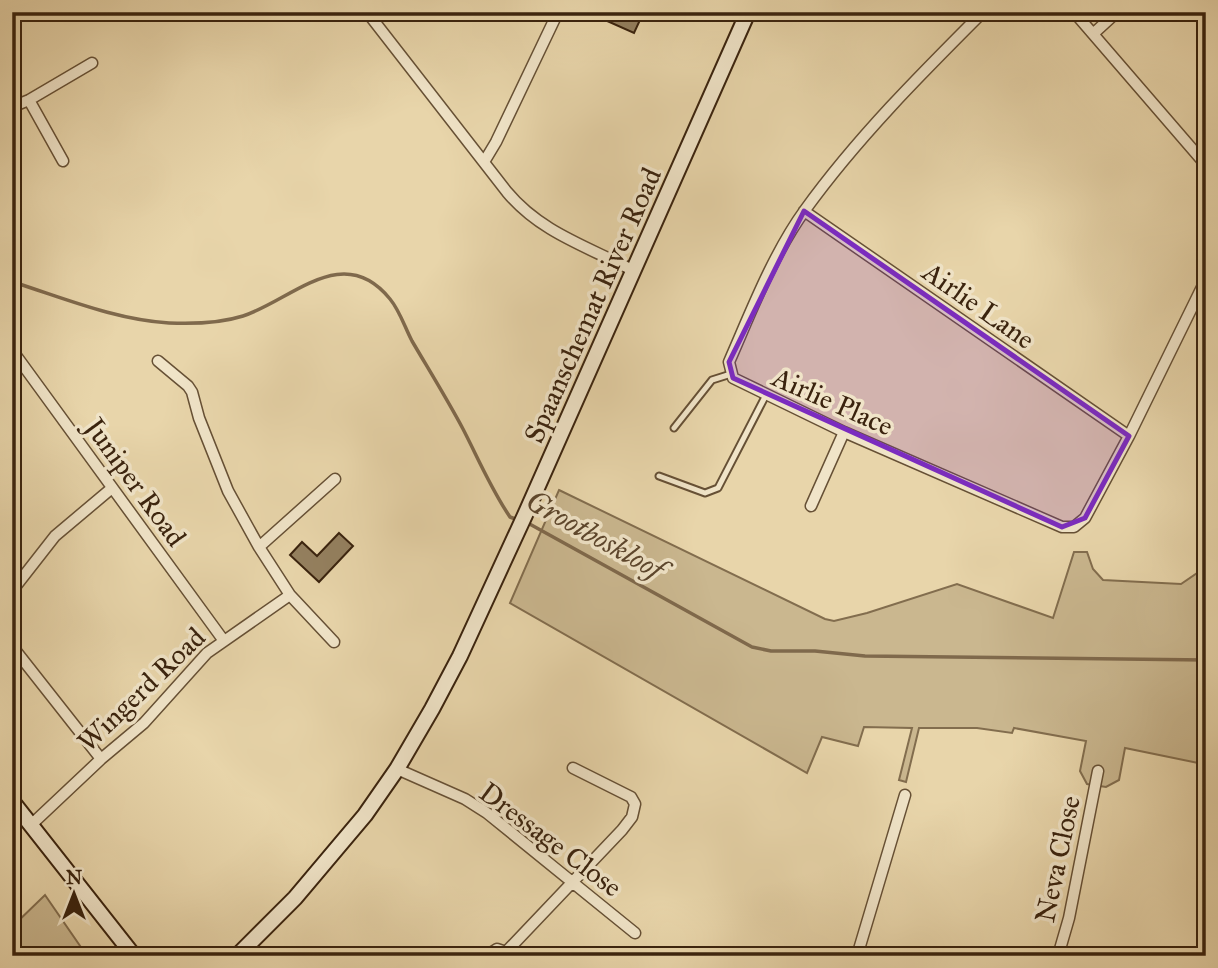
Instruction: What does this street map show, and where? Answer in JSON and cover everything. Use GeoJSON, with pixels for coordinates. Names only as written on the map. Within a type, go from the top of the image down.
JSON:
{"type":"FeatureCollection","features":[{"type":"Feature","properties":{"kind":"main road","name":"Spaanschemat River Road"},"geometry":{"type":"LineString","coordinates":[[237,956],[295,898],[330,858],[397,769],[460,656],[748,12]]}},
{"type":"Feature","properties":{"kind":"main road"},"geometry":{"type":"LineString","coordinates":[[12,801],[135,956]]}},
{"type":"Feature","properties":{"kind":"street"},"geometry":{"type":"LineString","coordinates":[[367,12],[529,216],[634,271]]}},
{"type":"Feature","properties":{"kind":"street"},"geometry":{"type":"LineString","coordinates":[[484,162],[558,12]]}},
{"type":"Feature","properties":{"kind":"street","name":"Airlie Place"},"geometry":{"type":"LineString","coordinates":[[983,12],[894,103],[804,211],[771,271],[729,362],[731,374],[738,382],[844,432],[1062,527],[1068,527],[1079,524],[1085,518],[1129,436],[1206,279]]}},
{"type":"Feature","properties":{"kind":"street"},"geometry":{"type":"LineString","coordinates":[[1074,12],[1206,165]]}},
{"type":"Feature","properties":{"kind":"street"},"geometry":{"type":"LineString","coordinates":[[1093,34],[1116,12]]}},
{"type":"Feature","properties":{"kind":"street"},"geometry":{"type":"LineString","coordinates":[[12,107],[30,100],[92,63]]}},
{"type":"Feature","properties":{"kind":"street"},"geometry":{"type":"LineString","coordinates":[[30,100],[63,162]]}},
{"type":"Feature","properties":{"kind":"street","name":"Airlie Lane"},"geometry":{"type":"LineString","coordinates":[[804,211],[1129,436]]}},
{"type":"Feature","properties":{"kind":"street","name":"Juniper Road"},"geometry":{"type":"LineString","coordinates":[[12,350],[224,641]]}},
{"type":"Feature","properties":{"kind":"street"},"geometry":{"type":"LineString","coordinates":[[158,361],[192,392],[198,418],[228,491],[258,547],[290,595],[334,642]]}},
{"type":"Feature","properties":{"kind":"street"},"geometry":{"type":"LineString","coordinates":[[811,506],[844,432]]}},
{"type":"Feature","properties":{"kind":"street"},"geometry":{"type":"LineString","coordinates":[[258,547],[335,479]]}},
{"type":"Feature","properties":{"kind":"street"},"geometry":{"type":"LineString","coordinates":[[12,590],[63,528],[112,488]]}},
{"type":"Feature","properties":{"kind":"street","name":"Wingerd Road"},"geometry":{"type":"LineString","coordinates":[[31,825],[144,723],[197,662],[290,595]]}},
{"type":"Feature","properties":{"kind":"street"},"geometry":{"type":"LineString","coordinates":[[12,646],[101,759]]}},
{"type":"Feature","properties":{"kind":"street"},"geometry":{"type":"LineString","coordinates":[[486,956],[496,949],[507,954],[632,817],[635,804],[628,795],[573,768]]}},
{"type":"Feature","properties":{"kind":"street","name":"Dressage Close"},"geometry":{"type":"LineString","coordinates":[[397,769],[481,809],[635,933]]}},
{"type":"Feature","properties":{"kind":"street","name":"Neva Close"},"geometry":{"type":"LineString","coordinates":[[1058,956],[1069,918],[1098,771]]}},
{"type":"Feature","properties":{"kind":"street"},"geometry":{"type":"LineString","coordinates":[[857,956],[905,795]]}},
{"type":"Feature","properties":{"kind":"lane"},"geometry":{"type":"LineString","coordinates":[[674,428],[712,380],[731,374]]}},
{"type":"Feature","properties":{"kind":"lane"},"geometry":{"type":"LineString","coordinates":[[659,476],[705,493],[718,488],[766,395]]}},
{"type":"Feature","properties":{"kind":"lane"},"geometry":{"type":"LineString","coordinates":[[384,956],[390,953],[398,956]]}},
{"type":"Feature","properties":{"kind":"highlighted area"},"geometry":{"type":"Polygon","coordinates":[[[804,211],[1129,436],[1085,518],[1062,527],[733,378],[729,362],[804,211]]]}},
{"type":"Feature","properties":{"kind":"shaded area"},"geometry":{"type":"Polygon","coordinates":[[[559,490],[834,621],[957,584],[1053,618],[1074,552],[1087,552],[1093,569],[1103,580],[1181,584],[1206,567],[1206,724],[1203,764],[1125,748],[1119,780],[1106,787],[1087,784],[1080,771],[1086,741],[1014,728],[1012,733],[977,728],[919,728],[906,782],[899,780],[912,728],[864,727],[858,746],[822,737],[807,773],[510,603],[559,490]]]}},
{"type":"Feature","properties":{"kind":"shaded area"},"geometry":{"type":"Polygon","coordinates":[[[45,895],[87,956],[12,956],[12,927],[45,895]]]}},
{"type":"Feature","properties":{"kind":"building"},"geometry":{"type":"Polygon","coordinates":[[[587,12],[638,12],[636,18],[640,20],[634,33],[587,12]]]}},
{"type":"Feature","properties":{"kind":"building"},"geometry":{"type":"Polygon","coordinates":[[[339,533],[353,546],[319,582],[290,555],[302,542],[317,556],[339,533]]]}},
{"type":"Feature","properties":{"kind":"waterway","name":"Grootboskloof"},"geometry":{"type":"LineString","coordinates":[[12,285],[16,283],[130,318],[187,323],[216,322],[243,316],[317,280],[336,275],[354,275],[372,282],[397,309],[497,496],[510,517],[518,520]]}},
{"type":"Feature","properties":{"kind":"waterway","name":"Grootboskloof"},"geometry":{"type":"LineString","coordinates":[[526,522],[752,647],[771,651],[815,651],[865,656],[1206,660]]}}]}
